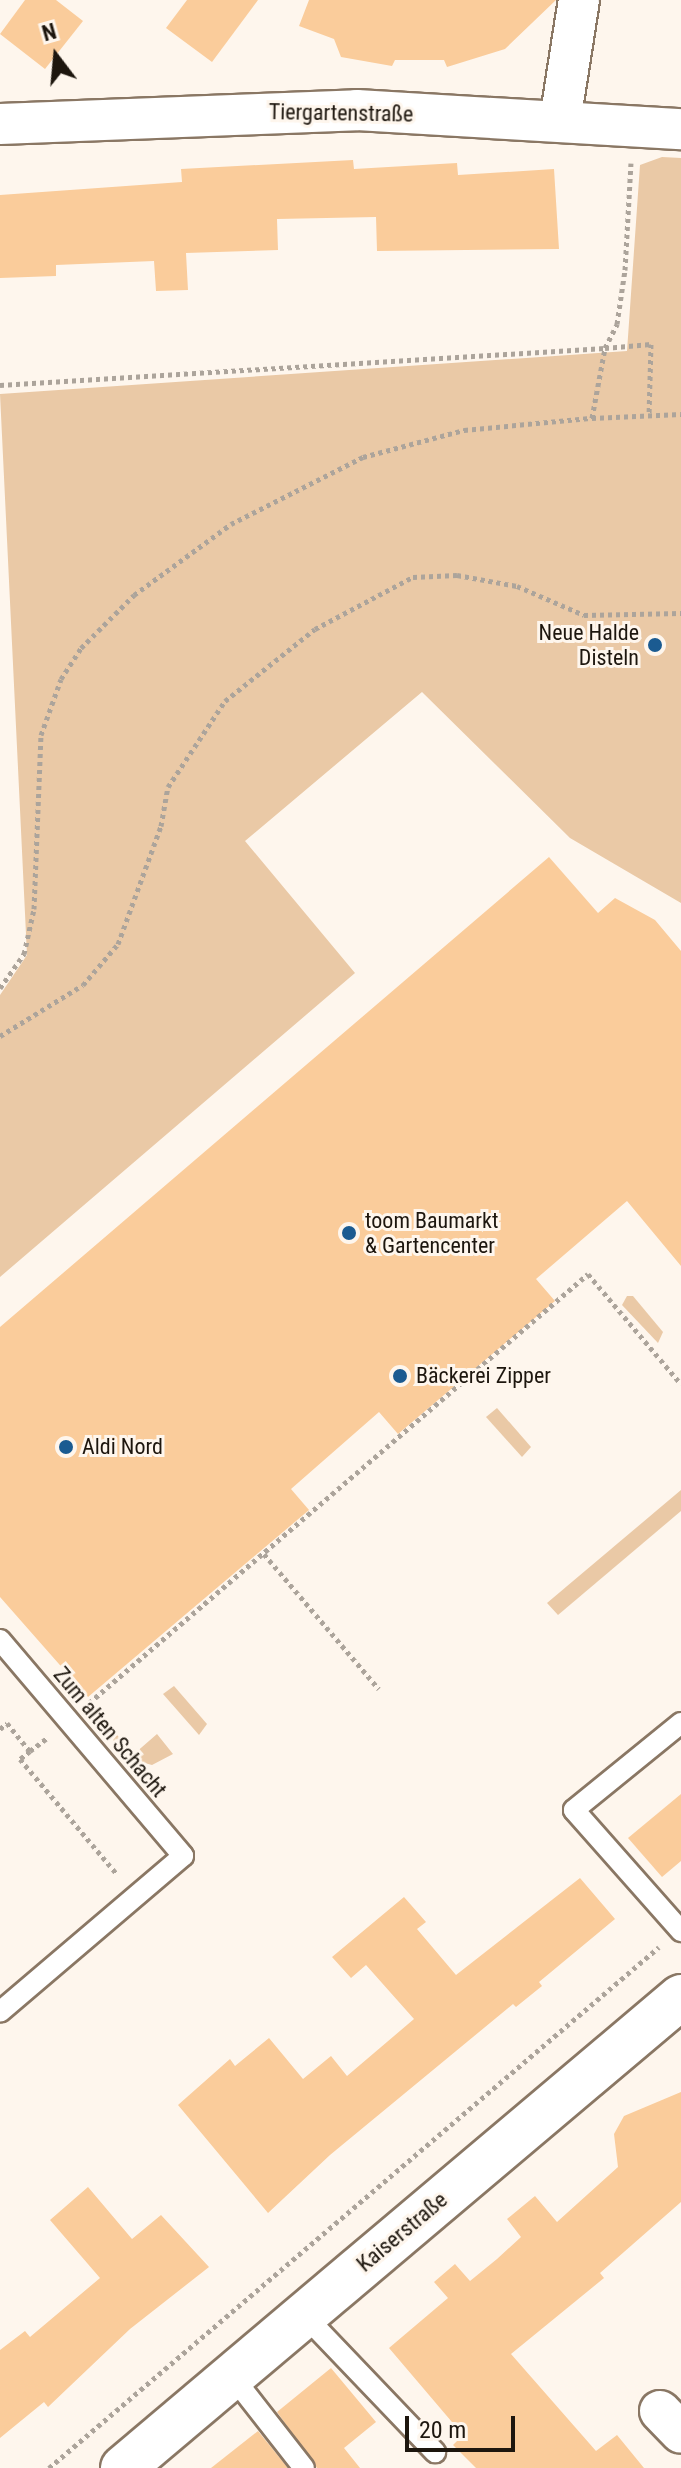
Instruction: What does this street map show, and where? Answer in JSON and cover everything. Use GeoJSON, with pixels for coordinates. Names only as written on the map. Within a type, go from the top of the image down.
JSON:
{"type":"FeatureCollection","features":[{"type":"Feature","properties":{"kind":"main road","name":"Kaiserstraße"},"geometry":{"type":"LineString","coordinates":[[123,2468],[681,1997]]}},
{"type":"Feature","properties":{"kind":"street"},"geometry":{"type":"LineString","coordinates":[[560,121],[579,0]]}},
{"type":"Feature","properties":{"kind":"street","name":"Tiergartenstraße"},"geometry":{"type":"LineString","coordinates":[[0,124],[357,110],[681,129]]}},
{"type":"Feature","properties":{"kind":"lane","name":"Zum alten Schacht"},"geometry":{"type":"LineString","coordinates":[[0,1640],[183,1856],[136,1897]]}},
{"type":"Feature","properties":{"kind":"lane"},"geometry":{"type":"LineString","coordinates":[[680,1930],[574,1810],[681,1723]]}},
{"type":"Feature","properties":{"kind":"lane"},"geometry":{"type":"LineString","coordinates":[[0,2012],[136,1897]]}},
{"type":"Feature","properties":{"kind":"lane"},"geometry":{"type":"LineString","coordinates":[[304,2315],[435,2452]]}},
{"type":"Feature","properties":{"kind":"lane"},"geometry":{"type":"LineString","coordinates":[[232,2376],[304,2468]]}},
{"type":"Feature","properties":{"kind":"path"},"geometry":{"type":"LineString","coordinates":[[592,418],[605,348],[617,324],[625,270],[632,125]]}},
{"type":"Feature","properties":{"kind":"path"},"geometry":{"type":"LineString","coordinates":[[0,385],[651,344],[649,415]]}},
{"type":"Feature","properties":{"kind":"path"},"geometry":{"type":"LineString","coordinates":[[0,988],[24,954],[34,909],[41,735],[61,679],[106,620],[231,524],[363,457],[464,430],[592,418],[681,414]]}},
{"type":"Feature","properties":{"kind":"path"},"geometry":{"type":"LineString","coordinates":[[0,1036],[83,985],[118,944],[161,826],[168,787],[225,701],[315,629],[413,577],[427,576],[457,575],[517,586],[584,615],[681,613]]}},
{"type":"Feature","properties":{"kind":"path"},"geometry":{"type":"LineString","coordinates":[[136,1897],[20,1759],[69,1721],[588,1274],[681,1384]]}},
{"type":"Feature","properties":{"kind":"path"},"geometry":{"type":"LineString","coordinates":[[264,1554],[379,1689]]}},
{"type":"Feature","properties":{"kind":"path"},"geometry":{"type":"LineString","coordinates":[[0,1729],[7,1723],[30,1751]]}},
{"type":"Feature","properties":{"kind":"path"},"geometry":{"type":"LineString","coordinates":[[49,2468],[680,1930]]}},
{"type":"Feature","properties":{"kind":"shaded area"},"geometry":{"type":"Polygon","coordinates":[[[662,157],[681,158],[681,903],[570,838],[422,692],[245,841],[355,973],[0,1277],[0,995],[27,955],[0,394],[627,351],[640,165],[662,157]]]}},
{"type":"Feature","properties":{"kind":"shaded area"},"geometry":{"type":"Polygon","coordinates":[[[627,1296],[633,1296],[663,1332],[658,1343],[622,1305],[627,1296]]]}},
{"type":"Feature","properties":{"kind":"shaded area"},"geometry":{"type":"Polygon","coordinates":[[[497,1408],[531,1447],[522,1457],[486,1417],[497,1408]]]}},
{"type":"Feature","properties":{"kind":"shaded area"},"geometry":{"type":"Polygon","coordinates":[[[681,1490],[681,1511],[558,1615],[547,1603],[681,1490]]]}},
{"type":"Feature","properties":{"kind":"shaded area"},"geometry":{"type":"Polygon","coordinates":[[[174,1686],[207,1724],[199,1735],[163,1694],[174,1686]]]}},
{"type":"Feature","properties":{"kind":"shaded area"},"geometry":{"type":"Polygon","coordinates":[[[157,1734],[173,1754],[152,1765],[130,1759],[113,1740],[117,1735],[134,1754],[157,1734]]]}},
{"type":"Feature","properties":{"kind":"building"},"geometry":{"type":"Polygon","coordinates":[[[25,0],[56,0],[83,21],[45,69],[0,34],[25,0]]]}},
{"type":"Feature","properties":{"kind":"building"},"geometry":{"type":"Polygon","coordinates":[[[187,0],[258,0],[212,62],[166,28],[187,0]]]}},
{"type":"Feature","properties":{"kind":"building"},"geometry":{"type":"Polygon","coordinates":[[[309,0],[556,0],[505,49],[447,67],[444,60],[395,60],[392,66],[341,57],[334,39],[299,26],[309,0]]]}},
{"type":"Feature","properties":{"kind":"building"},"geometry":{"type":"Polygon","coordinates":[[[353,160],[354,169],[457,163],[458,175],[554,169],[559,249],[377,251],[376,217],[277,219],[278,250],[186,253],[188,290],[156,291],[154,261],[56,265],[56,276],[0,278],[0,195],[182,182],[181,169],[353,160]]]}},
{"type":"Feature","properties":{"kind":"building","name":"toom Baumarkt & Gartencenter"},"geometry":{"type":"Polygon","coordinates":[[[549,857],[598,913],[615,898],[655,920],[681,951],[681,1266],[627,1201],[536,1279],[555,1301],[398,1434],[379,1412],[291,1489],[309,1510],[88,1697],[0,1597],[0,1327],[549,857]]]}},
{"type":"Feature","properties":{"kind":"building"},"geometry":{"type":"Polygon","coordinates":[[[681,1794],[681,1861],[662,1877],[628,1838],[681,1794]]]}},
{"type":"Feature","properties":{"kind":"building"},"geometry":{"type":"Polygon","coordinates":[[[580,1878],[615,1919],[539,1982],[542,1986],[516,2007],[513,2004],[330,2155],[268,2213],[178,2105],[230,2059],[235,2066],[269,2038],[303,2079],[331,2056],[347,2076],[414,2019],[366,1965],[351,1978],[332,1957],[404,1897],[426,1922],[417,1929],[456,1975],[580,1878]]]}},
{"type":"Feature","properties":{"kind":"building"},"geometry":{"type":"Polygon","coordinates":[[[681,2092],[681,2202],[600,2273],[604,2278],[511,2354],[596,2451],[617,2435],[644,2468],[476,2468],[453,2445],[463,2435],[389,2348],[448,2298],[434,2282],[455,2264],[470,2281],[497,2259],[521,2237],[507,2219],[535,2196],[557,2222],[618,2167],[614,2134],[624,2116],[681,2092]]]}},
{"type":"Feature","properties":{"kind":"building"},"geometry":{"type":"Polygon","coordinates":[[[88,2187],[132,2239],[161,2215],[209,2267],[130,2329],[48,2407],[44,2402],[0,2438],[0,2350],[25,2331],[30,2337],[100,2278],[50,2220],[88,2187]]]}},
{"type":"Feature","properties":{"kind":"building"},"geometry":{"type":"Polygon","coordinates":[[[331,2368],[376,2422],[344,2448],[360,2468],[317,2468],[277,2412],[331,2368]]]}},
{"type":"Feature","properties":{"kind":"building"},"geometry":{"type":"Polygon","coordinates":[[[258,2431],[288,2468],[211,2468],[258,2431]]]}},
{"type":"Feature","properties":{"kind":"place","name":"Neue Halde Disteln"},"geometry":{"type":"Point","coordinates":[655,645]}},
{"type":"Feature","properties":{"kind":"place","name":"toom Baumarkt & Gartencenter"},"geometry":{"type":"Point","coordinates":[349,1233]}},
{"type":"Feature","properties":{"kind":"place","name":"Bäckerei Zipper"},"geometry":{"type":"Point","coordinates":[400,1376]}},
{"type":"Feature","properties":{"kind":"place","name":"Aldi Nord"},"geometry":{"type":"Point","coordinates":[66,1447]}}]}
